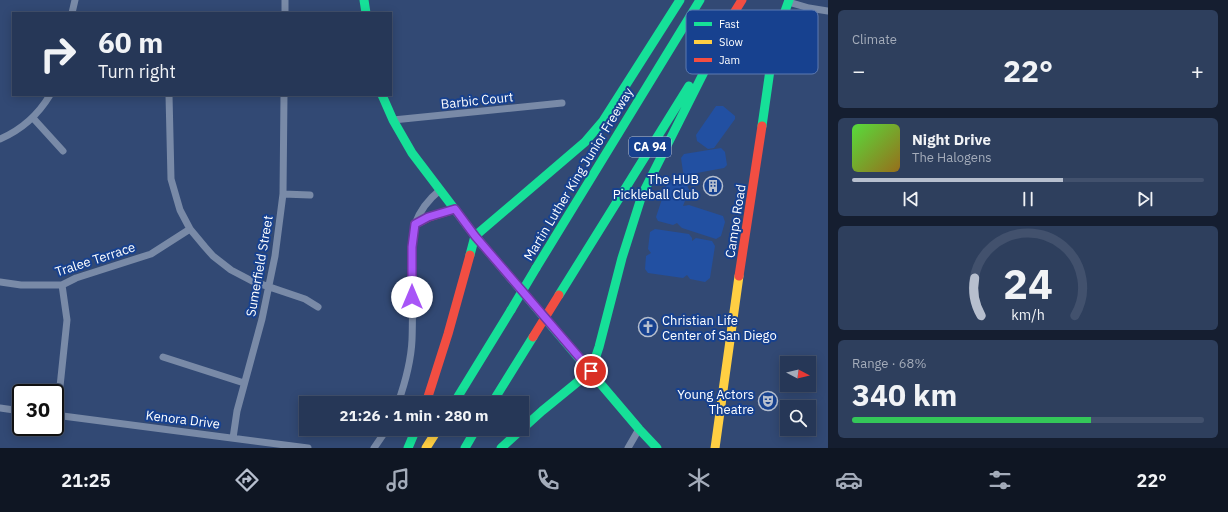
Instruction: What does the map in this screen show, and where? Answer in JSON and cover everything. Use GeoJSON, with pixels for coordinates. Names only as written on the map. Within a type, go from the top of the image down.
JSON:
{"type":"FeatureCollection","features":[{"type":"Feature","properties":{"kind":"main road"},"geometry":{"type":"LineString","coordinates":[[364,0],[366,12]]}},
{"type":"Feature","properties":{"kind":"main road"},"geometry":{"type":"LineString","coordinates":[[428,396],[448,334],[475,236],[585,142],[603,121],[680,0]]}},
{"type":"Feature","properties":{"kind":"main road","name":"Martin Luther King Junior Freeway"},"geometry":{"type":"LineString","coordinates":[[694,10],[700,0]]}},
{"type":"Feature","properties":{"kind":"main road","name":"CA 94"},"geometry":{"type":"LineString","coordinates":[[736,10],[742,0]]}},
{"type":"Feature","properties":{"kind":"main road","name":"Martin Luther King Junior Freeway"},"geometry":{"type":"LineString","coordinates":[[458,396],[686,23]]}},
{"type":"Feature","properties":{"kind":"main road","name":"CA 94"},"geometry":{"type":"LineString","coordinates":[[496,396],[696,74]]}},
{"type":"Feature","properties":{"kind":"main road"},"geometry":{"type":"LineString","coordinates":[[501,448],[542,411],[591,371],[599,347],[622,258],[642,195],[703,74]]}},
{"type":"Feature","properties":{"kind":"main road","name":"Campo Road"},"geometry":{"type":"LineString","coordinates":[[715,448],[769,74]]}},
{"type":"Feature","properties":{"kind":"main road"},"geometry":{"type":"LineString","coordinates":[[382,96],[412,153],[475,236],[639,429],[657,448]]}},
{"type":"Feature","properties":{"kind":"main road"},"geometry":{"type":"LineString","coordinates":[[415,224],[428,217],[455,209]]}},
{"type":"Feature","properties":{"kind":"main road"},"geometry":{"type":"LineString","coordinates":[[408,448],[413,436]]}},
{"type":"Feature","properties":{"kind":"main road"},"geometry":{"type":"LineString","coordinates":[[426,448],[434,436]]}},
{"type":"Feature","properties":{"kind":"main road"},"geometry":{"type":"LineString","coordinates":[[465,448],[472,436]]}},
{"type":"Feature","properties":{"kind":"street"},"geometry":{"type":"LineString","coordinates":[[73,12],[75,0]]}},
{"type":"Feature","properties":{"kind":"street"},"geometry":{"type":"LineString","coordinates":[[285,0],[285,12]]}},
{"type":"Feature","properties":{"kind":"street"},"geometry":{"type":"LineString","coordinates":[[788,1],[809,8],[828,11]]}},
{"type":"Feature","properties":{"kind":"street"},"geometry":{"type":"LineString","coordinates":[[0,139],[17,131],[32,118],[49,96]]}},
{"type":"Feature","properties":{"kind":"street"},"geometry":{"type":"LineString","coordinates":[[169,96],[171,179],[180,210],[190,229],[205,247],[222,263],[241,276],[269,287],[305,298],[318,307]]}},
{"type":"Feature","properties":{"kind":"street","name":"Sumerfield Street"},"geometry":{"type":"LineString","coordinates":[[233,438],[236,411],[254,351],[276,249],[283,194],[284,96]]}},
{"type":"Feature","properties":{"kind":"street","name":"Barbic Court"},"geometry":{"type":"LineString","coordinates":[[394,120],[562,103]]}},
{"type":"Feature","properties":{"kind":"street"},"geometry":{"type":"LineString","coordinates":[[32,118],[63,151]]}},
{"type":"Feature","properties":{"kind":"street"},"geometry":{"type":"LineString","coordinates":[[401,396],[406,382],[412,347],[412,247],[415,224],[422,209],[430,198],[440,190]]}},
{"type":"Feature","properties":{"kind":"street"},"geometry":{"type":"LineString","coordinates":[[283,194],[310,195]]}},
{"type":"Feature","properties":{"kind":"street","name":"Tralee Terrace"},"geometry":{"type":"LineString","coordinates":[[0,282],[21,285],[62,285],[76,278],[151,254],[190,229]]}},
{"type":"Feature","properties":{"kind":"street"},"geometry":{"type":"LineString","coordinates":[[60,384],[67,320],[62,285]]}},
{"type":"Feature","properties":{"kind":"street"},"geometry":{"type":"LineString","coordinates":[[163,357],[244,383]]}},
{"type":"Feature","properties":{"kind":"street"},"geometry":{"type":"LineString","coordinates":[[0,408],[12,410]]}},
{"type":"Feature","properties":{"kind":"street","name":"Kenora Drive"},"geometry":{"type":"LineString","coordinates":[[64,416],[308,448]]}},
{"type":"Feature","properties":{"kind":"street"},"geometry":{"type":"LineString","coordinates":[[628,448],[639,429]]}},
{"type":"Feature","properties":{"kind":"street"},"geometry":{"type":"LineString","coordinates":[[374,448],[382,436]]}},
{"type":"Feature","properties":{"kind":"shaded area"},"geometry":{"type":"Polygon","coordinates":[[[716,106],[723,106],[735,116],[735,119],[714,148],[708,149],[697,141],[696,135],[716,106]]]}},
{"type":"Feature","properties":{"kind":"shaded area"},"geometry":{"type":"Polygon","coordinates":[[[721,148],[725,152],[727,165],[724,168],[686,175],[683,172],[681,158],[684,154],[721,148]]]}},
{"type":"Feature","properties":{"kind":"shaded area"},"geometry":{"type":"Polygon","coordinates":[[[672,180],[687,185],[689,190],[683,206],[689,205],[723,216],[725,222],[721,236],[716,239],[682,228],[677,223],[673,225],[658,221],[656,217],[668,181],[672,180]]]}},
{"type":"Feature","properties":{"kind":"shaded area"},"geometry":{"type":"Polygon","coordinates":[[[655,229],[689,234],[692,241],[696,238],[712,241],[715,246],[710,278],[705,282],[690,279],[687,275],[683,278],[648,273],[645,269],[646,256],[651,253],[648,249],[650,232],[655,229]]]}},
{"type":"Feature","properties":{"kind":"traffic: fast"},"geometry":{"type":"LineString","coordinates":[[364,0],[366,12]]}},
{"type":"Feature","properties":{"kind":"traffic: fast"},"geometry":{"type":"LineString","coordinates":[[470,255],[475,236],[585,142],[603,121],[680,0]]}},
{"type":"Feature","properties":{"kind":"traffic: fast"},"geometry":{"type":"LineString","coordinates":[[694,10],[700,0]]}},
{"type":"Feature","properties":{"kind":"traffic: fast"},"geometry":{"type":"LineString","coordinates":[[785,10],[789,0]]}},
{"type":"Feature","properties":{"kind":"traffic: fast"},"geometry":{"type":"LineString","coordinates":[[536,268],[686,23]]}},
{"type":"Feature","properties":{"kind":"traffic: fast"},"geometry":{"type":"LineString","coordinates":[[501,448],[542,411],[591,371],[599,347],[622,258],[642,195],[703,74]]}},
{"type":"Feature","properties":{"kind":"traffic: fast"},"geometry":{"type":"LineString","coordinates":[[762,126],[769,74]]}},
{"type":"Feature","properties":{"kind":"traffic: fast"},"geometry":{"type":"LineString","coordinates":[[559,295],[689,86]]}},
{"type":"Feature","properties":{"kind":"traffic: fast"},"geometry":{"type":"LineString","coordinates":[[382,96],[393,120],[412,153],[475,236],[639,429],[657,448]]}},
{"type":"Feature","properties":{"kind":"traffic: fast"},"geometry":{"type":"LineString","coordinates":[[511,310],[536,268]]}},
{"type":"Feature","properties":{"kind":"traffic: fast"},"geometry":{"type":"LineString","coordinates":[[458,396],[511,310]]}},
{"type":"Feature","properties":{"kind":"traffic: fast"},"geometry":{"type":"LineString","coordinates":[[496,396],[533,337]]}},
{"type":"Feature","properties":{"kind":"traffic: fast"},"geometry":{"type":"LineString","coordinates":[[408,448],[413,436]]}},
{"type":"Feature","properties":{"kind":"traffic: fast"},"geometry":{"type":"LineString","coordinates":[[465,448],[472,436]]}},
{"type":"Feature","properties":{"kind":"traffic: slow"},"geometry":{"type":"LineString","coordinates":[[715,448],[739,276]]}},
{"type":"Feature","properties":{"kind":"traffic: slow"},"geometry":{"type":"LineString","coordinates":[[426,448],[434,436]]}},
{"type":"Feature","properties":{"kind":"traffic: jam"},"geometry":{"type":"LineString","coordinates":[[736,10],[742,0]]}},
{"type":"Feature","properties":{"kind":"traffic: jam"},"geometry":{"type":"LineString","coordinates":[[739,276],[762,126]]}},
{"type":"Feature","properties":{"kind":"traffic: jam"},"geometry":{"type":"LineString","coordinates":[[415,224],[429,217],[455,209]]}},
{"type":"Feature","properties":{"kind":"traffic: jam"},"geometry":{"type":"LineString","coordinates":[[428,396],[448,334],[470,255]]}},
{"type":"Feature","properties":{"kind":"traffic: jam"},"geometry":{"type":"LineString","coordinates":[[533,337],[559,295]]}},
{"type":"Feature","properties":{"kind":"place","name":"The HUB Pickleball Club"},"geometry":{"type":"Point","coordinates":[713,186]}},
{"type":"Feature","properties":{"kind":"place","name":"Christian Life Center of San Diego"},"geometry":{"type":"Point","coordinates":[648,327]}},
{"type":"Feature","properties":{"kind":"place","name":"Young Actors Theatre"},"geometry":{"type":"Point","coordinates":[768,401]}},
{"type":"Feature","properties":{"kind":"route"},"geometry":{"type":"LineString","coordinates":[[412,297],[412,247],[415,224],[428,217],[455,209],[475,236],[591,371]]}}]}
